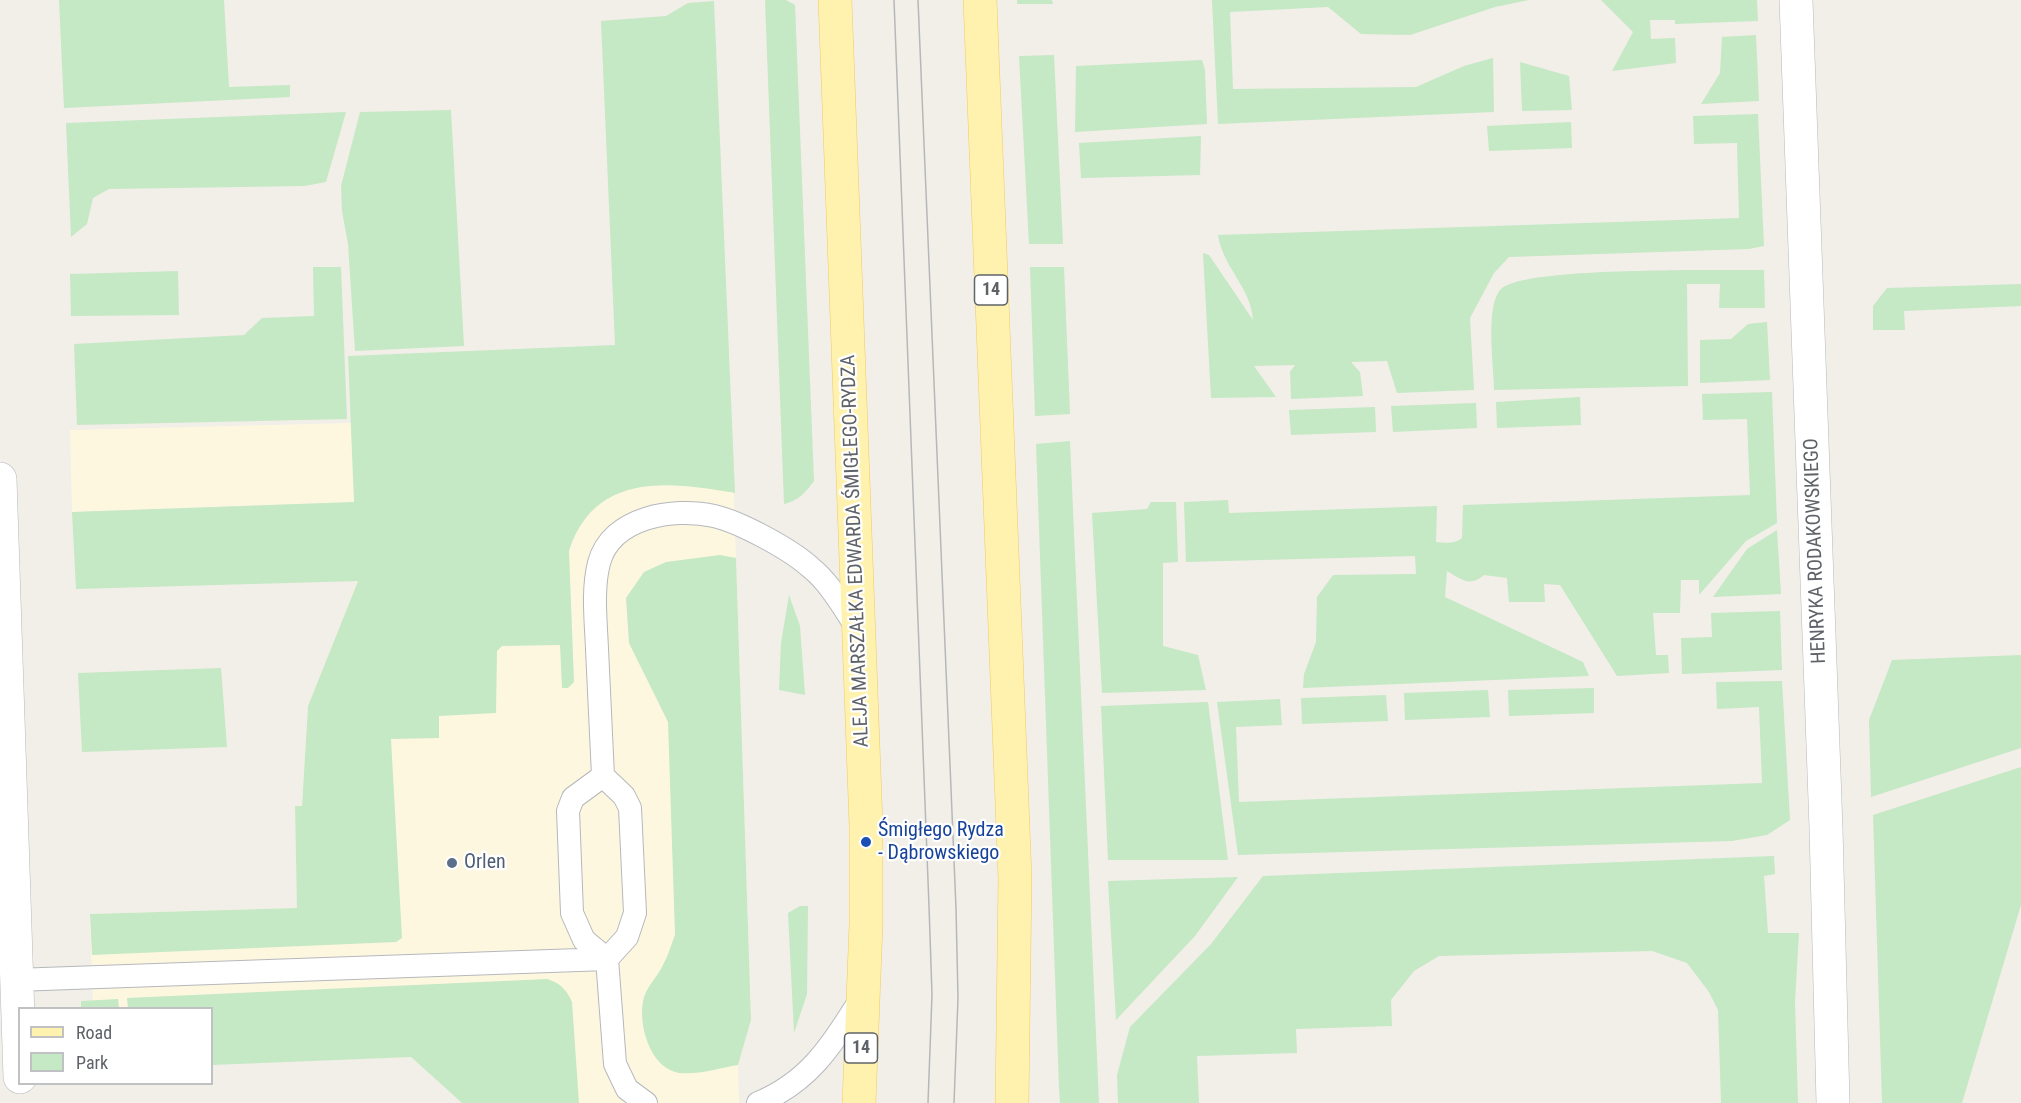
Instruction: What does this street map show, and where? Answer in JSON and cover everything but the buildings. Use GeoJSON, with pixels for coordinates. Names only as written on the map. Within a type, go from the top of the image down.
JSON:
{"type":"FeatureCollection","features":[{"type":"Feature","properties":{"kind":"main road","name":"ALEJA MARSZAŁKA EDWARDA ŚMIGŁEGO-RYDZA"},"geometry":{"type":"LineString","coordinates":[[835,0],[866,825],[864,994],[859,1103]]}},
{"type":"Feature","properties":{"kind":"main road","name":"14"},"geometry":{"type":"LineString","coordinates":[[980,0],[1015,878],[1012,1103]]}},
{"type":"Feature","properties":{"kind":"street","name":"HENRYKA RODAKOWSKIEGO"},"geometry":{"type":"LineString","coordinates":[[1796,0],[1826,828],[1833,1103]]}},
{"type":"Feature","properties":{"kind":"street"},"geometry":{"type":"LineString","coordinates":[[0,479],[18,1038]]}},
{"type":"Feature","properties":{"kind":"street"},"geometry":{"type":"LineString","coordinates":[[20,1085],[21,1103]]}},
{"type":"Feature","properties":{"kind":"lane"},"geometry":{"type":"LineString","coordinates":[[15,980],[607,959],[627,937],[635,914],[630,808],[624,796],[603,776],[595,605],[599,563],[608,542],[623,529],[651,518],[670,514],[715,516],[776,543],[811,567],[834,593],[857,628]]}},
{"type":"Feature","properties":{"kind":"lane"},"geometry":{"type":"LineString","coordinates":[[603,776],[573,798],[568,812],[572,914],[584,940],[607,959],[615,1064],[627,1089],[646,1103]]}},
{"type":"Feature","properties":{"kind":"lane"},"geometry":{"type":"LineString","coordinates":[[758,1103],[793,1086],[817,1064],[864,994]]}},
{"type":"Feature","properties":{"kind":"shaded area"},"geometry":{"type":"Polygon","coordinates":[[[729,346],[751,1020],[738,1065],[739,1103],[462,1103],[411,1057],[213,1064],[213,1007],[93,1007],[90,914],[298,908],[295,806],[302,806],[308,706],[358,580],[354,502],[72,512],[70,430],[351,423],[348,356],[729,346]]]}},
{"type":"Feature","properties":{"kind":"green space"},"geometry":{"type":"Polygon","coordinates":[[[59,0],[224,0],[229,87],[290,85],[290,97],[64,108],[59,0]]]}},
{"type":"Feature","properties":{"kind":"green space"},"geometry":{"type":"Polygon","coordinates":[[[765,0],[786,0],[795,5],[814,481],[801,496],[784,504],[765,0]]]}},
{"type":"Feature","properties":{"kind":"green space"},"geometry":{"type":"Polygon","coordinates":[[[1017,0],[1052,0],[1053,4],[1017,4],[1017,0]]]}},
{"type":"Feature","properties":{"kind":"green space"},"geometry":{"type":"Polygon","coordinates":[[[1212,0],[1529,0],[1495,7],[1410,35],[1361,34],[1328,7],[1230,12],[1233,89],[1416,87],[1464,66],[1493,58],[1494,112],[1218,124],[1212,0]]]}},
{"type":"Feature","properties":{"kind":"green space"},"geometry":{"type":"Polygon","coordinates":[[[1601,0],[1757,0],[1758,21],[1675,24],[1675,20],[1650,20],[1651,39],[1675,38],[1676,63],[1612,71],[1633,32],[1601,0]]]}},
{"type":"Feature","properties":{"kind":"green space"},"geometry":{"type":"Polygon","coordinates":[[[714,1],[735,493],[660,485],[637,488],[615,495],[596,507],[581,525],[569,551],[574,682],[568,688],[562,688],[560,645],[502,646],[497,651],[496,713],[439,716],[439,738],[391,739],[402,938],[396,942],[92,955],[90,914],[297,908],[295,806],[302,806],[308,706],[358,581],[76,589],[72,512],[354,502],[348,356],[615,345],[601,21],[666,16],[688,3],[714,1]]]}},
{"type":"Feature","properties":{"kind":"green space"},"geometry":{"type":"Polygon","coordinates":[[[1756,35],[1759,101],[1701,104],[1720,73],[1722,37],[1756,35]]]}},
{"type":"Feature","properties":{"kind":"green space"},"geometry":{"type":"Polygon","coordinates":[[[1054,55],[1063,244],[1029,244],[1019,56],[1054,55]]]}},
{"type":"Feature","properties":{"kind":"green space"},"geometry":{"type":"Polygon","coordinates":[[[1202,60],[1205,70],[1207,124],[1075,132],[1076,66],[1202,60]]]}},
{"type":"Feature","properties":{"kind":"green space"},"geometry":{"type":"Polygon","coordinates":[[[1520,62],[1569,76],[1572,110],[1522,111],[1520,62]]]}},
{"type":"Feature","properties":{"kind":"green space"},"geometry":{"type":"Polygon","coordinates":[[[451,110],[464,346],[355,351],[348,244],[342,211],[341,186],[360,112],[451,110]]]}},
{"type":"Feature","properties":{"kind":"green space"},"geometry":{"type":"Polygon","coordinates":[[[346,112],[326,182],[304,186],[109,189],[93,198],[87,224],[71,237],[66,123],[346,112]]]}},
{"type":"Feature","properties":{"kind":"green space"},"geometry":{"type":"Polygon","coordinates":[[[1758,114],[1764,246],[1749,249],[1509,257],[1494,273],[1470,318],[1474,390],[1397,393],[1387,361],[1351,362],[1360,372],[1363,396],[1291,399],[1290,372],[1295,365],[1254,366],[1276,397],[1211,398],[1203,253],[1209,255],[1253,320],[1247,297],[1225,258],[1218,235],[1739,218],[1737,143],[1694,144],[1693,116],[1758,114]]]}},
{"type":"Feature","properties":{"kind":"green space"},"geometry":{"type":"Polygon","coordinates":[[[1571,122],[1572,148],[1489,151],[1487,126],[1571,122]]]}},
{"type":"Feature","properties":{"kind":"green space"},"geometry":{"type":"Polygon","coordinates":[[[1201,136],[1200,175],[1081,178],[1079,143],[1201,136]]]}},
{"type":"Feature","properties":{"kind":"green space"},"geometry":{"type":"Polygon","coordinates":[[[313,267],[341,267],[347,419],[77,425],[74,344],[244,335],[262,318],[314,316],[313,267]]]}},
{"type":"Feature","properties":{"kind":"green space"},"geometry":{"type":"Polygon","coordinates":[[[1030,267],[1064,267],[1070,414],[1035,416],[1030,267]]]}},
{"type":"Feature","properties":{"kind":"green space"},"geometry":{"type":"Polygon","coordinates":[[[1686,270],[1764,270],[1765,308],[1719,308],[1720,284],[1687,284],[1688,386],[1494,390],[1491,338],[1495,299],[1500,290],[1512,283],[1558,275],[1686,270]]]}},
{"type":"Feature","properties":{"kind":"green space"},"geometry":{"type":"Polygon","coordinates":[[[178,271],[179,315],[71,316],[70,274],[178,271]]]}},
{"type":"Feature","properties":{"kind":"green space"},"geometry":{"type":"Polygon","coordinates":[[[2021,284],[2021,306],[1904,311],[1905,330],[1873,330],[1873,306],[1887,288],[2021,284]]]}},
{"type":"Feature","properties":{"kind":"green space"},"geometry":{"type":"Polygon","coordinates":[[[1767,322],[1770,380],[1700,383],[1700,340],[1731,339],[1748,324],[1767,322]]]}},
{"type":"Feature","properties":{"kind":"green space"},"geometry":{"type":"Polygon","coordinates":[[[1772,392],[1777,523],[1746,541],[1699,595],[1699,580],[1681,580],[1680,613],[1653,613],[1656,655],[1668,655],[1669,673],[1617,676],[1560,585],[1544,584],[1545,602],[1509,602],[1507,578],[1484,575],[1474,581],[1466,581],[1447,571],[1445,597],[1583,662],[1589,676],[1303,688],[1304,674],[1316,642],[1317,597],[1333,575],[1416,574],[1415,556],[1186,562],[1184,502],[1228,500],[1229,513],[1437,506],[1436,542],[1446,543],[1462,538],[1463,505],[1750,495],[1747,419],[1703,420],[1702,394],[1772,392]]]}},
{"type":"Feature","properties":{"kind":"green space"},"geometry":{"type":"Polygon","coordinates":[[[1580,397],[1581,425],[1497,428],[1496,402],[1580,397]]]}},
{"type":"Feature","properties":{"kind":"green space"},"geometry":{"type":"Polygon","coordinates":[[[1476,403],[1477,428],[1393,432],[1391,406],[1476,403]]]}},
{"type":"Feature","properties":{"kind":"green space"},"geometry":{"type":"Polygon","coordinates":[[[1375,407],[1376,432],[1291,435],[1289,410],[1375,407]]]}},
{"type":"Feature","properties":{"kind":"green space"},"geometry":{"type":"Polygon","coordinates":[[[1070,441],[1099,1103],[1060,1103],[1059,1088],[1036,444],[1070,441]]]}},
{"type":"Feature","properties":{"kind":"green space"},"geometry":{"type":"Polygon","coordinates":[[[1151,502],[1176,502],[1178,562],[1163,563],[1163,646],[1198,655],[1206,690],[1102,693],[1092,513],[1147,509],[1151,502]]]}},
{"type":"Feature","properties":{"kind":"green space"},"geometry":{"type":"Polygon","coordinates":[[[1777,530],[1781,594],[1713,597],[1747,549],[1777,530]]]}},
{"type":"Feature","properties":{"kind":"green space"},"geometry":{"type":"Polygon","coordinates":[[[720,555],[736,558],[751,1020],[738,1065],[701,1072],[679,1073],[660,1063],[653,1053],[642,1019],[644,997],[665,962],[675,935],[668,722],[629,643],[626,598],[644,572],[666,562],[720,555]]]}},
{"type":"Feature","properties":{"kind":"green space"},"geometry":{"type":"Polygon","coordinates":[[[789,595],[800,626],[805,695],[779,690],[781,643],[789,595]]]}},
{"type":"Feature","properties":{"kind":"green space"},"geometry":{"type":"Polygon","coordinates":[[[1780,611],[1782,670],[1682,674],[1681,638],[1712,637],[1711,613],[1780,611]]]}},
{"type":"Feature","properties":{"kind":"green space"},"geometry":{"type":"Polygon","coordinates":[[[2021,655],[2021,748],[1871,797],[1869,720],[1892,660],[2021,655]]]}},
{"type":"Feature","properties":{"kind":"green space"},"geometry":{"type":"Polygon","coordinates":[[[221,668],[227,747],[82,752],[78,673],[221,668]]]}},
{"type":"Feature","properties":{"kind":"green space"},"geometry":{"type":"Polygon","coordinates":[[[1782,681],[1790,820],[1767,835],[1732,841],[1238,855],[1217,702],[1280,699],[1282,725],[1236,727],[1239,802],[1762,783],[1759,707],[1717,709],[1716,682],[1782,681]]]}},
{"type":"Feature","properties":{"kind":"green space"},"geometry":{"type":"Polygon","coordinates":[[[1594,688],[1594,713],[1509,716],[1508,690],[1594,688]]]}},
{"type":"Feature","properties":{"kind":"green space"},"geometry":{"type":"Polygon","coordinates":[[[1488,690],[1490,717],[1405,720],[1404,693],[1488,690]]]}},
{"type":"Feature","properties":{"kind":"green space"},"geometry":{"type":"Polygon","coordinates":[[[1386,695],[1388,721],[1302,724],[1301,698],[1386,695]]]}},
{"type":"Feature","properties":{"kind":"green space"},"geometry":{"type":"Polygon","coordinates":[[[1208,702],[1228,860],[1108,860],[1101,706],[1208,702]]]}},
{"type":"Feature","properties":{"kind":"green space"},"geometry":{"type":"Polygon","coordinates":[[[2021,767],[2021,905],[1962,1103],[1882,1103],[1873,815],[2021,767]]]}},
{"type":"Feature","properties":{"kind":"green space"},"geometry":{"type":"Polygon","coordinates":[[[1774,856],[1775,874],[1764,876],[1768,933],[1799,933],[1795,1002],[1798,1103],[1721,1103],[1718,1010],[1709,992],[1687,963],[1652,951],[1439,956],[1414,971],[1391,1000],[1392,1026],[1296,1029],[1297,1053],[1197,1056],[1199,1103],[1118,1103],[1117,1075],[1130,1027],[1211,944],[1263,876],[1774,856]]]}},
{"type":"Feature","properties":{"kind":"green space"},"geometry":{"type":"Polygon","coordinates":[[[1238,877],[1195,936],[1116,1020],[1108,881],[1238,877]]]}},
{"type":"Feature","properties":{"kind":"green space"},"geometry":{"type":"Polygon","coordinates":[[[800,906],[808,906],[807,994],[794,1033],[788,913],[800,906]]]}},
{"type":"Feature","properties":{"kind":"green space"},"geometry":{"type":"Polygon","coordinates":[[[547,979],[563,987],[572,1002],[579,1103],[462,1103],[411,1057],[213,1065],[213,1007],[128,1007],[127,998],[547,979]]]}},
{"type":"Feature","properties":{"kind":"green space"},"geometry":{"type":"Polygon","coordinates":[[[118,999],[119,1007],[81,1007],[81,1001],[118,999]]]}},
{"type":"Feature","properties":{"kind":"tram line"},"geometry":{"type":"LineString","coordinates":[[894,0],[932,995],[928,1103]]}},
{"type":"Feature","properties":{"kind":"tram line"},"geometry":{"type":"LineString","coordinates":[[918,0],[956,908],[958,998],[954,1103]]}},
{"type":"Feature","properties":{"kind":"place","name":"Śmigłego Rydza - Dąbrowskiego"},"geometry":{"type":"Point","coordinates":[866,842]}},
{"type":"Feature","properties":{"kind":"place","name":"Orlen"},"geometry":{"type":"Point","coordinates":[452,863]}}]}
